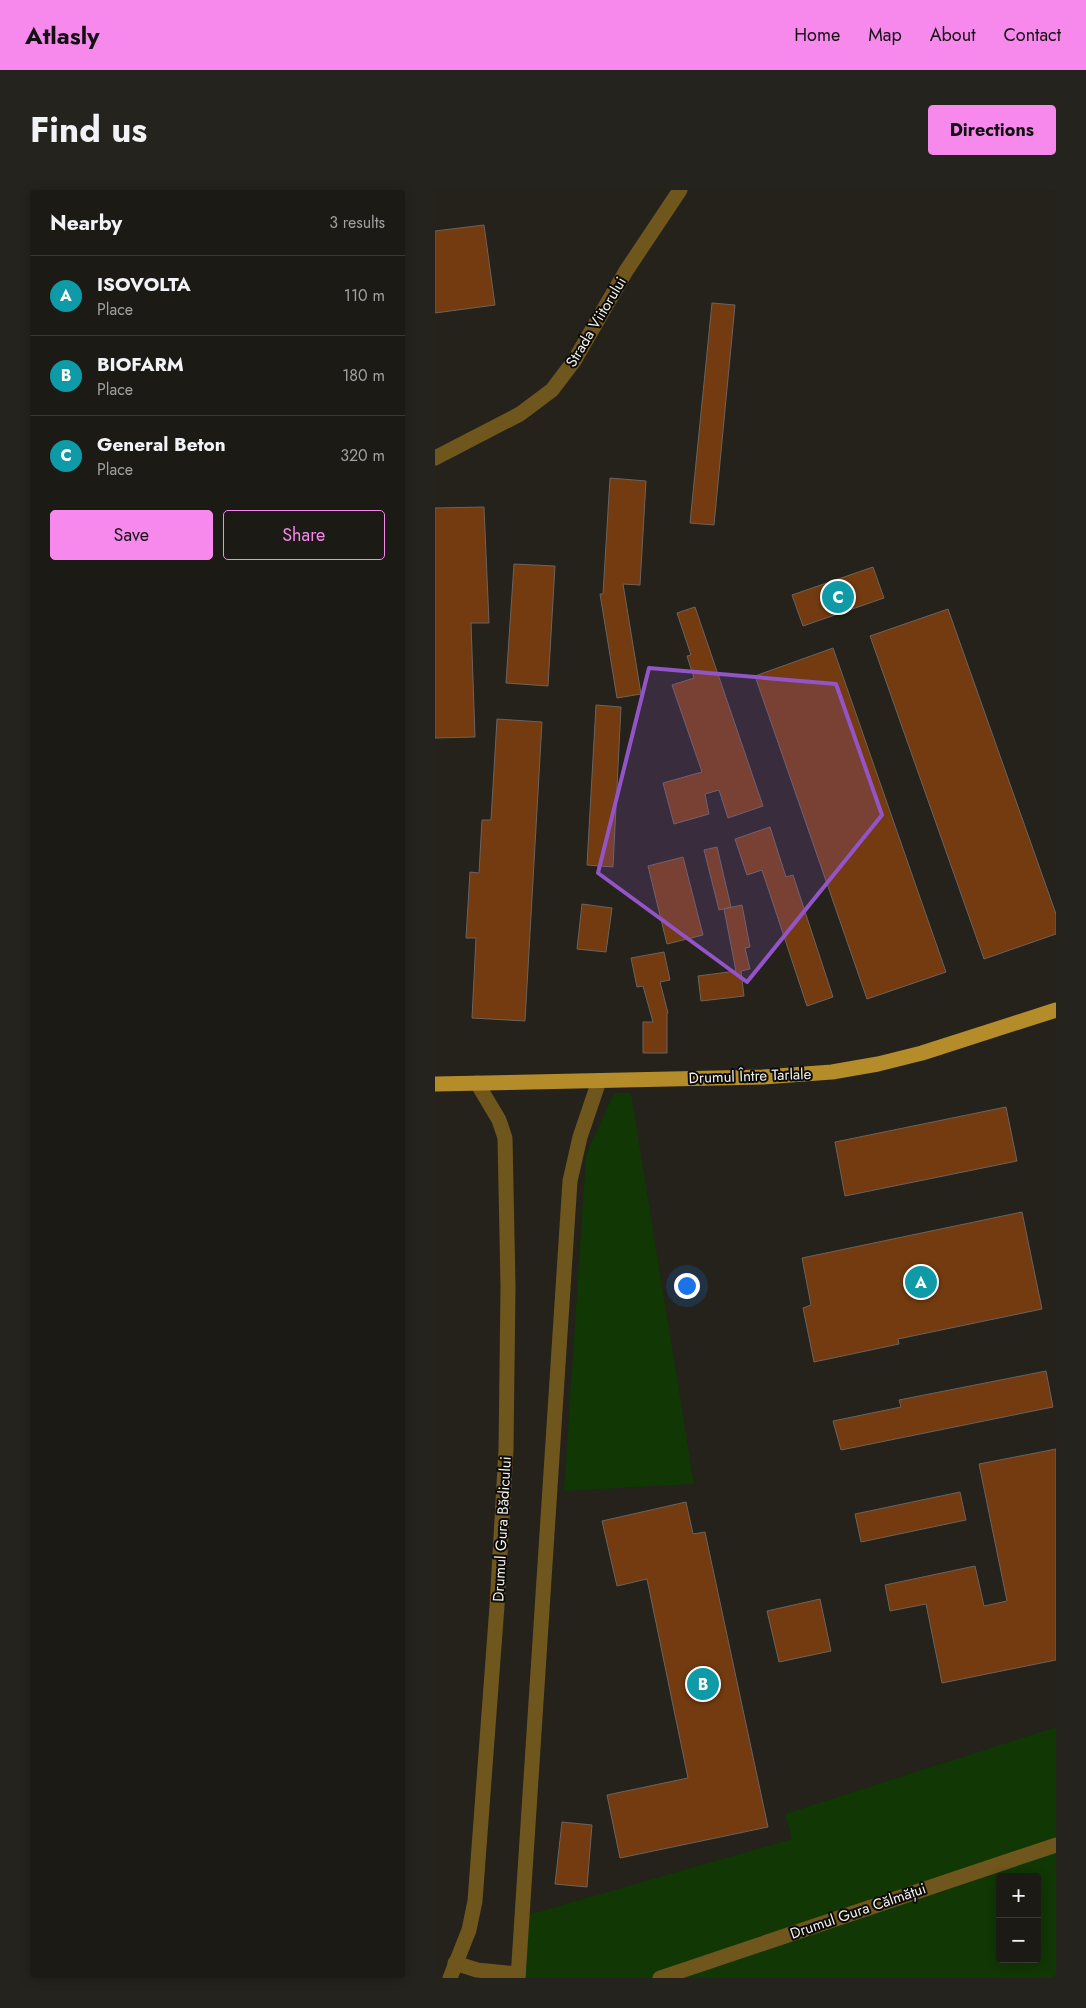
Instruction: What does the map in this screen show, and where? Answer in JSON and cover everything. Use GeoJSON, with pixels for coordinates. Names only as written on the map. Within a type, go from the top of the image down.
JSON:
{"type":"FeatureCollection","features":[{"type":"Feature","properties":{"kind":"main road","name":"Drumul Între Tarlale"},"geometry":{"type":"LineString","coordinates":[[435,1084],[763,1077],[832,1072],[878,1064],[921,1053],[1056,1010]]}},
{"type":"Feature","properties":{"kind":"street","name":"Strada Viitorului"},"geometry":{"type":"LineString","coordinates":[[435,458],[520,414],[551,390],[574,361],[626,271],[680,190]]}},
{"type":"Feature","properties":{"kind":"street"},"geometry":{"type":"LineString","coordinates":[[455,1963],[477,1970],[518,1976],[570,1182],[580,1137],[599,1081]]}},
{"type":"Feature","properties":{"kind":"street","name":"Drumul Gura Bădicului"},"geometry":{"type":"LineString","coordinates":[[450,1978],[469,1930],[475,1902],[496,1626],[506,1450],[508,1286],[505,1138],[499,1120],[477,1083]]}},
{"type":"Feature","properties":{"kind":"street","name":"Drumul Gura Călmățui"},"geometry":{"type":"LineString","coordinates":[[660,1978],[1056,1845]]}},
{"type":"Feature","properties":{"kind":"highlighted area"},"geometry":{"type":"Polygon","coordinates":[[[649,668],[836,684],[882,815],[747,982],[598,873],[649,668]]]}},
{"type":"Feature","properties":{"kind":"green space"},"geometry":{"type":"Polygon","coordinates":[[[614,1093],[631,1093],[694,1484],[564,1491],[586,1155],[614,1093]]]}},
{"type":"Feature","properties":{"kind":"green space"},"geometry":{"type":"Polygon","coordinates":[[[1056,1727],[1056,1978],[524,1978],[528,1915],[792,1839],[785,1814],[1056,1727]]]}},
{"type":"Feature","properties":{"kind":"building"},"geometry":{"type":"Polygon","coordinates":[[[484,225],[495,305],[435,313],[435,231],[484,225]]]}},
{"type":"Feature","properties":{"kind":"building"},"geometry":{"type":"Polygon","coordinates":[[[712,303],[735,305],[714,525],[690,523],[712,303]]]}},
{"type":"Feature","properties":{"kind":"building"},"geometry":{"type":"Polygon","coordinates":[[[610,478],[646,481],[640,585],[623,584],[641,694],[617,698],[600,594],[603,594],[610,478]]]}},
{"type":"Feature","properties":{"kind":"building"},"geometry":{"type":"Polygon","coordinates":[[[484,507],[489,623],[471,623],[475,737],[435,738],[435,508],[484,507]]]}},
{"type":"Feature","properties":{"kind":"building"},"geometry":{"type":"Polygon","coordinates":[[[514,564],[555,566],[548,686],[506,683],[514,564]]]}},
{"type":"Feature","properties":{"kind":"building"},"geometry":{"type":"Polygon","coordinates":[[[873,567],[884,598],[803,626],[792,595],[873,567]]]}},
{"type":"Feature","properties":{"kind":"building"},"geometry":{"type":"Polygon","coordinates":[[[695,607],[763,806],[728,818],[719,790],[705,794],[709,814],[674,824],[663,783],[702,772],[672,685],[694,678],[687,656],[691,655],[677,613],[695,607]]]}},
{"type":"Feature","properties":{"kind":"building"},"geometry":{"type":"Polygon","coordinates":[[[948,609],[1056,914],[1056,934],[984,959],[870,636],[948,609]]]}},
{"type":"Feature","properties":{"kind":"building"},"geometry":{"type":"Polygon","coordinates":[[[833,648],[946,972],[867,999],[755,676],[833,648]]]}},
{"type":"Feature","properties":{"kind":"building"},"geometry":{"type":"Polygon","coordinates":[[[596,705],[621,707],[613,867],[587,865],[596,705]]]}},
{"type":"Feature","properties":{"kind":"building"},"geometry":{"type":"Polygon","coordinates":[[[497,719],[542,722],[525,1021],[472,1018],[476,938],[466,938],[470,872],[479,873],[482,820],[491,820],[497,719]]]}},
{"type":"Feature","properties":{"kind":"building"},"geometry":{"type":"Polygon","coordinates":[[[770,827],[786,877],[793,875],[833,997],[807,1006],[762,870],[747,875],[735,839],[770,827]]]}},
{"type":"Feature","properties":{"kind":"building"},"geometry":{"type":"Polygon","coordinates":[[[717,847],[731,907],[719,910],[704,850],[717,847]]]}},
{"type":"Feature","properties":{"kind":"building"},"geometry":{"type":"Polygon","coordinates":[[[683,857],[703,935],[667,944],[648,866],[683,857]]]}},
{"type":"Feature","properties":{"kind":"building"},"geometry":{"type":"Polygon","coordinates":[[[582,904],[612,908],[606,952],[577,949],[582,904]]]}},
{"type":"Feature","properties":{"kind":"building"},"geometry":{"type":"Polygon","coordinates":[[[742,905],[750,947],[745,948],[750,969],[741,971],[744,996],[701,1001],[698,976],[736,971],[724,909],[742,905]]]}},
{"type":"Feature","properties":{"kind":"building"},"geometry":{"type":"Polygon","coordinates":[[[664,952],[670,980],[660,982],[668,1013],[667,1053],[643,1053],[643,1022],[653,1022],[643,986],[637,987],[631,958],[664,952]]]}},
{"type":"Feature","properties":{"kind":"building"},"geometry":{"type":"Polygon","coordinates":[[[1006,1107],[1017,1161],[845,1196],[835,1142],[1006,1107]]]}},
{"type":"Feature","properties":{"kind":"building"},"geometry":{"type":"Polygon","coordinates":[[[1022,1212],[1042,1309],[898,1339],[899,1344],[814,1362],[803,1308],[811,1305],[802,1258],[1022,1212]]]}},
{"type":"Feature","properties":{"kind":"building"},"geometry":{"type":"Polygon","coordinates":[[[1046,1371],[1053,1407],[841,1450],[833,1421],[901,1407],[899,1400],[1046,1371]]]}},
{"type":"Feature","properties":{"kind":"building"},"geometry":{"type":"Polygon","coordinates":[[[1056,1449],[1056,1660],[942,1683],[926,1604],[890,1611],[885,1585],[975,1566],[984,1606],[1007,1601],[979,1464],[1056,1449]]]}},
{"type":"Feature","properties":{"kind":"building"},"geometry":{"type":"Polygon","coordinates":[[[960,1492],[966,1520],[861,1542],[855,1514],[960,1492]]]}},
{"type":"Feature","properties":{"kind":"building"},"geometry":{"type":"Polygon","coordinates":[[[686,1502],[693,1534],[705,1532],[768,1827],[620,1858],[607,1795],[688,1778],[647,1579],[617,1586],[602,1521],[686,1502]]]}},
{"type":"Feature","properties":{"kind":"building"},"geometry":{"type":"Polygon","coordinates":[[[820,1599],[831,1651],[779,1662],[767,1611],[820,1599]]]}},
{"type":"Feature","properties":{"kind":"building"},"geometry":{"type":"Polygon","coordinates":[[[562,1822],[592,1825],[587,1887],[555,1884],[562,1822]]]}},
{"type":"Feature","properties":{"kind":"place","name":"General Beton"},"geometry":{"type":"Point","coordinates":[838,597]}},
{"type":"Feature","properties":{"kind":"place","name":"ISOVOLTA"},"geometry":{"type":"Point","coordinates":[921,1282]}},
{"type":"Feature","properties":{"kind":"place","name":"BIOFARM"},"geometry":{"type":"Point","coordinates":[703,1684]}}]}
